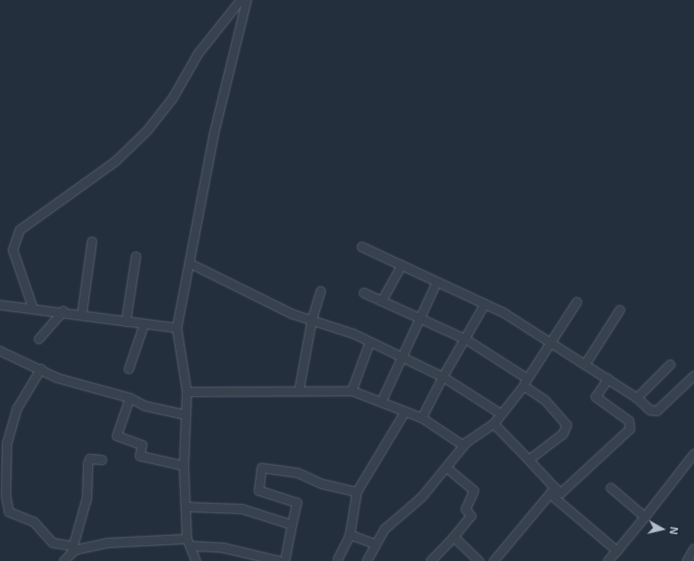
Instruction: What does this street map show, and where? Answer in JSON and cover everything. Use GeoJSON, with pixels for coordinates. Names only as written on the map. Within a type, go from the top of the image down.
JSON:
{"type":"FeatureCollection","features":[{"type":"Feature","properties":{"kind":"street"},"geometry":{"type":"LineString","coordinates":[[33,308],[13,250],[20,230],[116,161],[147,130],[173,98],[198,54],[241,0]]}},
{"type":"Feature","properties":{"kind":"street"},"geometry":{"type":"LineString","coordinates":[[196,561],[189,542],[186,507],[184,466],[187,392],[177,328],[191,264],[214,134],[247,0]]}},
{"type":"Feature","properties":{"kind":"street"},"geometry":{"type":"LineString","coordinates":[[82,314],[92,242]]}},
{"type":"Feature","properties":{"kind":"street"},"geometry":{"type":"LineString","coordinates":[[362,247],[486,304],[608,379],[637,398],[650,410],[657,411],[694,376]]}},
{"type":"Feature","properties":{"kind":"street"},"geometry":{"type":"LineString","coordinates":[[126,322],[136,257]]}},
{"type":"Feature","properties":{"kind":"street"},"geometry":{"type":"LineString","coordinates":[[191,264],[312,320],[370,342],[402,357],[443,377],[500,414]]}},
{"type":"Feature","properties":{"kind":"street"},"geometry":{"type":"LineString","coordinates":[[382,301],[402,265]]}},
{"type":"Feature","properties":{"kind":"street"},"geometry":{"type":"LineString","coordinates":[[382,401],[437,282]]}},
{"type":"Feature","properties":{"kind":"street"},"geometry":{"type":"LineString","coordinates":[[299,391],[312,320],[321,291]]}},
{"type":"Feature","properties":{"kind":"street"},"geometry":{"type":"LineString","coordinates":[[364,293],[420,317],[467,340],[526,382],[545,400],[568,425],[563,434],[529,460]]}},
{"type":"Feature","properties":{"kind":"street"},"geometry":{"type":"LineString","coordinates":[[367,561],[375,544],[447,468],[464,446],[494,424],[552,345],[577,302]]}},
{"type":"Feature","properties":{"kind":"street"},"geometry":{"type":"LineString","coordinates":[[422,418],[443,377],[467,340],[486,304]]}},
{"type":"Feature","properties":{"kind":"street"},"geometry":{"type":"LineString","coordinates":[[0,305],[63,311],[144,325],[177,328]]}},
{"type":"Feature","properties":{"kind":"street"},"geometry":{"type":"LineString","coordinates":[[585,365],[620,310]]}},
{"type":"Feature","properties":{"kind":"street"},"geometry":{"type":"LineString","coordinates":[[39,339],[63,311]]}},
{"type":"Feature","properties":{"kind":"street"},"geometry":{"type":"LineString","coordinates":[[129,370],[144,325]]}},
{"type":"Feature","properties":{"kind":"street"},"geometry":{"type":"LineString","coordinates":[[352,391],[370,342]]}},
{"type":"Feature","properties":{"kind":"street"},"geometry":{"type":"LineString","coordinates":[[0,351],[79,386],[130,398],[144,406],[186,415]]}},
{"type":"Feature","properties":{"kind":"street"},"geometry":{"type":"LineString","coordinates":[[637,398],[670,365]]}},
{"type":"Feature","properties":{"kind":"street"},"geometry":{"type":"LineString","coordinates":[[41,369],[17,408],[7,442],[6,496],[9,512],[34,522],[53,543],[73,549],[107,543],[189,542],[224,548],[280,561]]}},
{"type":"Feature","properties":{"kind":"street"},"geometry":{"type":"LineString","coordinates":[[552,491],[561,493],[630,429],[629,421],[596,397],[608,379]]}},
{"type":"Feature","properties":{"kind":"street"},"geometry":{"type":"LineString","coordinates":[[187,392],[352,391],[382,401],[422,418],[464,446]]}},
{"type":"Feature","properties":{"kind":"street"},"geometry":{"type":"LineString","coordinates":[[130,398],[118,436],[142,445],[140,456],[184,466]]}},
{"type":"Feature","properties":{"kind":"street"},"geometry":{"type":"LineString","coordinates":[[338,559],[350,534],[357,492],[406,412]]}},
{"type":"Feature","properties":{"kind":"street"},"geometry":{"type":"LineString","coordinates":[[494,424],[529,460],[552,491],[616,551]]}},
{"type":"Feature","properties":{"kind":"street"},"geometry":{"type":"LineString","coordinates":[[608,561],[645,517],[694,454]]}},
{"type":"Feature","properties":{"kind":"street"},"geometry":{"type":"LineString","coordinates":[[64,561],[73,549],[87,498],[88,464],[90,459],[102,460]]}},
{"type":"Feature","properties":{"kind":"street"},"geometry":{"type":"LineString","coordinates":[[284,561],[296,503],[259,491],[262,468],[298,473],[322,484],[357,492]]}},
{"type":"Feature","properties":{"kind":"street"},"geometry":{"type":"LineString","coordinates":[[431,561],[454,537],[471,516],[466,509],[474,491],[447,468]]}},
{"type":"Feature","properties":{"kind":"street"},"geometry":{"type":"LineString","coordinates":[[611,488],[645,517]]}},
{"type":"Feature","properties":{"kind":"street"},"geometry":{"type":"LineString","coordinates":[[494,561],[552,491]]}},
{"type":"Feature","properties":{"kind":"street"},"geometry":{"type":"LineString","coordinates":[[186,507],[242,509],[292,525]]}},
{"type":"Feature","properties":{"kind":"street"},"geometry":{"type":"LineString","coordinates":[[350,534],[375,544]]}},
{"type":"Feature","properties":{"kind":"street"},"geometry":{"type":"LineString","coordinates":[[454,537],[479,561]]}},
{"type":"Feature","properties":{"kind":"street"},"geometry":{"type":"LineString","coordinates":[[687,561],[694,549]]}}]}
